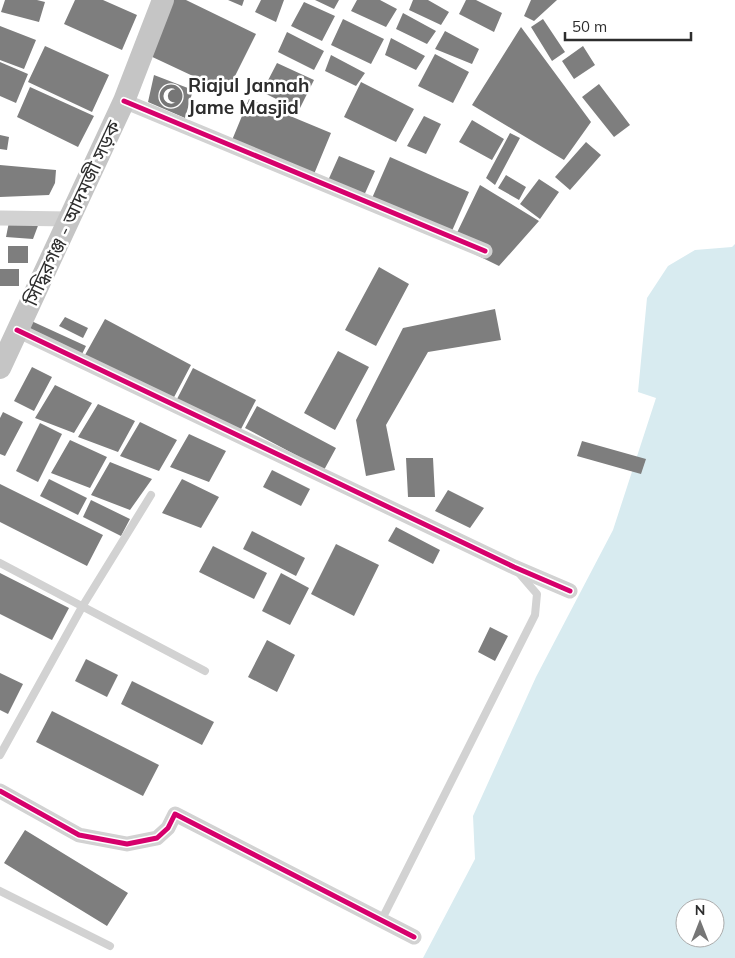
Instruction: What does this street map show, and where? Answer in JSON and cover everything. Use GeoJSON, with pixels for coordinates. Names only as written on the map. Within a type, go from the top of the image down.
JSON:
{"type":"FeatureCollection","features":[{"type":"Feature","properties":{"kind":"main road","name":"সিদ্ধিরগঞ্জ - আদমজী সড়ক"},"geometry":{"type":"LineString","coordinates":[[0,368],[124,101],[163,0]]}},
{"type":"Feature","properties":{"kind":"street"},"geometry":{"type":"LineString","coordinates":[[124,101],[485,251]]}},
{"type":"Feature","properties":{"kind":"street"},"geometry":{"type":"LineString","coordinates":[[0,218],[70,219]]}},
{"type":"Feature","properties":{"kind":"street"},"geometry":{"type":"LineString","coordinates":[[17,330],[570,592]]}},
{"type":"Feature","properties":{"kind":"street"},"geometry":{"type":"LineString","coordinates":[[0,791],[79,835],[127,844],[157,838],[168,828],[175,814],[414,937]]}},
{"type":"Feature","properties":{"kind":"lane"},"geometry":{"type":"LineString","coordinates":[[0,754],[82,607],[151,496]]}},
{"type":"Feature","properties":{"kind":"lane"},"geometry":{"type":"LineString","coordinates":[[0,563],[205,671]]}},
{"type":"Feature","properties":{"kind":"lane"},"geometry":{"type":"LineString","coordinates":[[381,921],[535,615],[536,594],[514,567]]}},
{"type":"Feature","properties":{"kind":"lane"},"geometry":{"type":"LineString","coordinates":[[0,891],[110,946]]}},
{"type":"Feature","properties":{"kind":"shaded area"},"geometry":{"type":"Polygon","coordinates":[[[735,244],[735,958],[423,958],[475,859],[473,816],[536,677],[613,530],[656,398],[638,392],[647,298],[668,266],[695,250],[732,247],[735,244]]]}},
{"type":"Feature","properties":{"kind":"building"},"geometry":{"type":"Polygon","coordinates":[[[5,0],[37,0],[45,2],[39,22],[1,12],[5,0]]]}},
{"type":"Feature","properties":{"kind":"building"},"geometry":{"type":"Polygon","coordinates":[[[75,0],[103,0],[137,15],[122,50],[64,24],[75,0]]]}},
{"type":"Feature","properties":{"kind":"building"},"geometry":{"type":"Polygon","coordinates":[[[173,0],[186,0],[256,34],[227,92],[146,54],[173,0]]]}},
{"type":"Feature","properties":{"kind":"building"},"geometry":{"type":"Polygon","coordinates":[[[228,0],[244,0],[242,6],[228,0]]]}},
{"type":"Feature","properties":{"kind":"building"},"geometry":{"type":"Polygon","coordinates":[[[261,0],[284,0],[276,22],[255,12],[261,0]]]}},
{"type":"Feature","properties":{"kind":"building"},"geometry":{"type":"Polygon","coordinates":[[[315,0],[339,0],[334,9],[315,0]]]}},
{"type":"Feature","properties":{"kind":"building"},"geometry":{"type":"Polygon","coordinates":[[[357,0],[380,0],[397,9],[386,27],[351,11],[357,0]]]}},
{"type":"Feature","properties":{"kind":"building"},"geometry":{"type":"Polygon","coordinates":[[[413,0],[428,0],[449,12],[441,25],[409,10],[413,0]]]}},
{"type":"Feature","properties":{"kind":"building"},"geometry":{"type":"Polygon","coordinates":[[[466,0],[476,0],[502,13],[494,32],[459,14],[466,0]]]}},
{"type":"Feature","properties":{"kind":"building"},"geometry":{"type":"Polygon","coordinates":[[[531,0],[557,0],[534,21],[524,16],[531,0]]]}},
{"type":"Feature","properties":{"kind":"building"},"geometry":{"type":"Polygon","coordinates":[[[304,2],[335,16],[322,41],[291,26],[304,2]]]}},
{"type":"Feature","properties":{"kind":"building"},"geometry":{"type":"Polygon","coordinates":[[[403,13],[436,31],[427,44],[396,29],[403,13]]]}},
{"type":"Feature","properties":{"kind":"building"},"geometry":{"type":"Polygon","coordinates":[[[343,19],[384,39],[371,64],[331,45],[343,19]]]}},
{"type":"Feature","properties":{"kind":"building"},"geometry":{"type":"Polygon","coordinates":[[[543,19],[565,52],[552,61],[531,27],[543,19]]]}},
{"type":"Feature","properties":{"kind":"building"},"geometry":{"type":"Polygon","coordinates":[[[0,26],[36,40],[24,69],[0,60],[0,26]]]}},
{"type":"Feature","properties":{"kind":"building"},"geometry":{"type":"Polygon","coordinates":[[[521,27],[591,122],[564,160],[472,105],[521,27]]]}},
{"type":"Feature","properties":{"kind":"building"},"geometry":{"type":"Polygon","coordinates":[[[445,31],[479,49],[472,64],[435,49],[445,31]]]}},
{"type":"Feature","properties":{"kind":"building"},"geometry":{"type":"Polygon","coordinates":[[[287,32],[324,51],[314,70],[278,52],[287,32]]]}},
{"type":"Feature","properties":{"kind":"building"},"geometry":{"type":"Polygon","coordinates":[[[391,38],[425,56],[416,70],[385,55],[391,38]]]}},
{"type":"Feature","properties":{"kind":"building"},"geometry":{"type":"Polygon","coordinates":[[[45,46],[109,75],[92,112],[28,82],[45,46]]]}},
{"type":"Feature","properties":{"kind":"building"},"geometry":{"type":"Polygon","coordinates":[[[583,46],[595,65],[574,79],[562,61],[583,46]]]}},
{"type":"Feature","properties":{"kind":"building"},"geometry":{"type":"Polygon","coordinates":[[[435,54],[469,72],[453,103],[418,86],[435,54]]]}},
{"type":"Feature","properties":{"kind":"building"},"geometry":{"type":"Polygon","coordinates":[[[331,55],[365,73],[356,86],[325,71],[331,55]]]}},
{"type":"Feature","properties":{"kind":"building"},"geometry":{"type":"Polygon","coordinates":[[[0,62],[28,74],[16,103],[0,96],[0,62]]]}},
{"type":"Feature","properties":{"kind":"building"},"geometry":{"type":"Polygon","coordinates":[[[277,63],[314,80],[299,110],[262,92],[277,63]]]}},
{"type":"Feature","properties":{"kind":"building","name":"Riajul Jannah Jame Masjid"},"geometry":{"type":"Polygon","coordinates":[[[154,75],[193,90],[185,118],[148,102],[154,75]]]}},
{"type":"Feature","properties":{"kind":"building"},"geometry":{"type":"Polygon","coordinates":[[[361,82],[414,109],[396,142],[344,117],[361,82]]]}},
{"type":"Feature","properties":{"kind":"building"},"geometry":{"type":"Polygon","coordinates":[[[599,84],[630,125],[614,137],[582,97],[599,84]]]}},
{"type":"Feature","properties":{"kind":"building"},"geometry":{"type":"Polygon","coordinates":[[[30,87],[94,116],[78,147],[17,117],[30,87]]]}},
{"type":"Feature","properties":{"kind":"building"},"geometry":{"type":"Polygon","coordinates":[[[249,99],[331,133],[312,179],[230,145],[249,99]]]}},
{"type":"Feature","properties":{"kind":"building"},"geometry":{"type":"Polygon","coordinates":[[[424,116],[441,124],[426,154],[407,146],[424,116]]]}},
{"type":"Feature","properties":{"kind":"building"},"geometry":{"type":"Polygon","coordinates":[[[472,120],[504,139],[492,160],[459,142],[472,120]]]}},
{"type":"Feature","properties":{"kind":"building"},"geometry":{"type":"Polygon","coordinates":[[[510,133],[520,138],[495,185],[486,178],[510,133]]]}},
{"type":"Feature","properties":{"kind":"building"},"geometry":{"type":"Polygon","coordinates":[[[0,135],[9,137],[7,150],[0,149],[0,135]]]}},
{"type":"Feature","properties":{"kind":"building"},"geometry":{"type":"Polygon","coordinates":[[[586,142],[601,155],[570,190],[555,177],[586,142]]]}},
{"type":"Feature","properties":{"kind":"building"},"geometry":{"type":"Polygon","coordinates":[[[339,156],[375,171],[362,200],[326,185],[339,156]]]}},
{"type":"Feature","properties":{"kind":"building"},"geometry":{"type":"Polygon","coordinates":[[[390,157],[469,192],[448,240],[369,205],[390,157]]]}},
{"type":"Feature","properties":{"kind":"building"},"geometry":{"type":"Polygon","coordinates":[[[0,165],[56,170],[55,183],[49,195],[0,197],[0,165]]]}},
{"type":"Feature","properties":{"kind":"building"},"geometry":{"type":"Polygon","coordinates":[[[506,175],[526,187],[519,200],[498,188],[506,175]]]}},
{"type":"Feature","properties":{"kind":"building"},"geometry":{"type":"Polygon","coordinates":[[[539,179],[559,192],[540,219],[520,204],[539,179]]]}},
{"type":"Feature","properties":{"kind":"building"},"geometry":{"type":"Polygon","coordinates":[[[480,185],[539,221],[499,266],[452,243],[480,185]]]}},
{"type":"Feature","properties":{"kind":"building"},"geometry":{"type":"Polygon","coordinates":[[[9,222],[39,223],[33,239],[6,237],[9,222]]]}},
{"type":"Feature","properties":{"kind":"building"},"geometry":{"type":"Polygon","coordinates":[[[8,246],[28,246],[28,263],[8,263],[8,246]]]}},
{"type":"Feature","properties":{"kind":"building"},"geometry":{"type":"Polygon","coordinates":[[[379,267],[409,284],[376,346],[345,330],[379,267]]]}},
{"type":"Feature","properties":{"kind":"building"},"geometry":{"type":"Polygon","coordinates":[[[0,269],[19,269],[19,286],[0,286],[0,269]]]}},
{"type":"Feature","properties":{"kind":"building"},"geometry":{"type":"Polygon","coordinates":[[[495,309],[501,340],[428,352],[386,425],[395,470],[366,476],[356,420],[403,328],[495,309]]]}},
{"type":"Feature","properties":{"kind":"building"},"geometry":{"type":"Polygon","coordinates":[[[65,317],[88,328],[83,338],[59,326],[65,317]]]}},
{"type":"Feature","properties":{"kind":"building"},"geometry":{"type":"Polygon","coordinates":[[[27,319],[86,346],[81,356],[22,329],[27,319]]]}},
{"type":"Feature","properties":{"kind":"building"},"geometry":{"type":"Polygon","coordinates":[[[105,319],[191,365],[172,401],[85,355],[105,319]]]}},
{"type":"Feature","properties":{"kind":"building"},"geometry":{"type":"Polygon","coordinates":[[[338,351],[369,367],[335,430],[304,413],[338,351]]]}},
{"type":"Feature","properties":{"kind":"building"},"geometry":{"type":"Polygon","coordinates":[[[32,367],[52,377],[34,411],[14,401],[32,367]]]}},
{"type":"Feature","properties":{"kind":"building"},"geometry":{"type":"Polygon","coordinates":[[[193,368],[256,400],[240,431],[177,399],[193,368]]]}},
{"type":"Feature","properties":{"kind":"building"},"geometry":{"type":"Polygon","coordinates":[[[55,385],[92,403],[74,433],[35,418],[55,385]]]}},
{"type":"Feature","properties":{"kind":"building"},"geometry":{"type":"Polygon","coordinates":[[[98,404],[135,421],[118,452],[78,437],[98,404]]]}},
{"type":"Feature","properties":{"kind":"building"},"geometry":{"type":"Polygon","coordinates":[[[257,406],[336,448],[324,470],[245,428],[257,406]]]}},
{"type":"Feature","properties":{"kind":"building"},"geometry":{"type":"Polygon","coordinates":[[[3,412],[23,422],[5,456],[0,454],[0,418],[3,412]]]}},
{"type":"Feature","properties":{"kind":"building"},"geometry":{"type":"Polygon","coordinates":[[[140,422],[177,440],[159,471],[120,456],[140,422]]]}},
{"type":"Feature","properties":{"kind":"building"},"geometry":{"type":"Polygon","coordinates":[[[40,423],[62,434],[38,482],[16,471],[40,423]]]}},
{"type":"Feature","properties":{"kind":"building"},"geometry":{"type":"Polygon","coordinates":[[[189,434],[226,451],[209,482],[170,467],[189,434]]]}},
{"type":"Feature","properties":{"kind":"building"},"geometry":{"type":"Polygon","coordinates":[[[70,440],[107,457],[90,488],[51,473],[70,440]]]}},
{"type":"Feature","properties":{"kind":"building"},"geometry":{"type":"Polygon","coordinates":[[[582,441],[646,459],[641,474],[577,456],[582,441]]]}},
{"type":"Feature","properties":{"kind":"building"},"geometry":{"type":"Polygon","coordinates":[[[406,458],[433,458],[435,497],[408,497],[406,458]]]}},
{"type":"Feature","properties":{"kind":"building"},"geometry":{"type":"Polygon","coordinates":[[[110,462],[152,479],[130,510],[91,495],[110,462]]]}},
{"type":"Feature","properties":{"kind":"building"},"geometry":{"type":"Polygon","coordinates":[[[272,470],[310,489],[301,506],[263,487],[272,470]]]}},
{"type":"Feature","properties":{"kind":"building"},"geometry":{"type":"Polygon","coordinates":[[[49,479],[87,498],[78,515],[40,496],[49,479]]]}},
{"type":"Feature","properties":{"kind":"building"},"geometry":{"type":"Polygon","coordinates":[[[182,479],[219,497],[201,528],[162,513],[182,479]]]}},
{"type":"Feature","properties":{"kind":"building"},"geometry":{"type":"Polygon","coordinates":[[[0,484],[103,535],[87,566],[0,522],[0,484]]]}},
{"type":"Feature","properties":{"kind":"building"},"geometry":{"type":"Polygon","coordinates":[[[448,490],[484,508],[470,528],[435,511],[448,490]]]}},
{"type":"Feature","properties":{"kind":"building"},"geometry":{"type":"Polygon","coordinates":[[[91,500],[130,519],[121,536],[83,517],[91,500]]]}},
{"type":"Feature","properties":{"kind":"building"},"geometry":{"type":"Polygon","coordinates":[[[396,527],[440,550],[433,564],[388,541],[396,527]]]}},
{"type":"Feature","properties":{"kind":"building"},"geometry":{"type":"Polygon","coordinates":[[[252,531],[305,558],[296,576],[243,549],[252,531]]]}},
{"type":"Feature","properties":{"kind":"building"},"geometry":{"type":"Polygon","coordinates":[[[336,544],[379,565],[354,616],[311,594],[336,544]]]}},
{"type":"Feature","properties":{"kind":"building"},"geometry":{"type":"Polygon","coordinates":[[[213,546],[267,573],[254,599],[199,572],[213,546]]]}},
{"type":"Feature","properties":{"kind":"building"},"geometry":{"type":"Polygon","coordinates":[[[0,573],[69,608],[52,640],[0,614],[0,573]]]}},
{"type":"Feature","properties":{"kind":"building"},"geometry":{"type":"Polygon","coordinates":[[[281,573],[309,588],[290,625],[262,611],[281,573]]]}},
{"type":"Feature","properties":{"kind":"building"},"geometry":{"type":"Polygon","coordinates":[[[490,627],[508,636],[495,661],[478,652],[490,627]]]}},
{"type":"Feature","properties":{"kind":"building"},"geometry":{"type":"Polygon","coordinates":[[[267,640],[295,655],[277,692],[248,677],[267,640]]]}},
{"type":"Feature","properties":{"kind":"building"},"geometry":{"type":"Polygon","coordinates":[[[86,659],[118,675],[107,697],[75,681],[86,659]]]}},
{"type":"Feature","properties":{"kind":"building"},"geometry":{"type":"Polygon","coordinates":[[[0,673],[23,684],[8,714],[0,710],[0,673]]]}},
{"type":"Feature","properties":{"kind":"building"},"geometry":{"type":"Polygon","coordinates":[[[132,681],[214,722],[202,745],[121,704],[132,681]]]}},
{"type":"Feature","properties":{"kind":"building"},"geometry":{"type":"Polygon","coordinates":[[[52,711],[159,765],[143,796],[36,742],[52,711]]]}},
{"type":"Feature","properties":{"kind":"building"},"geometry":{"type":"Polygon","coordinates":[[[25,830],[128,893],[107,926],[4,863],[25,830]]]}},
{"type":"Feature","properties":{"kind":"cycle path"},"geometry":{"type":"LineString","coordinates":[[124,101],[485,251]]}},
{"type":"Feature","properties":{"kind":"cycle path"},"geometry":{"type":"LineString","coordinates":[[17,330],[514,567],[570,591]]}},
{"type":"Feature","properties":{"kind":"cycle path"},"geometry":{"type":"LineString","coordinates":[[0,791],[79,835],[127,844],[157,838],[168,828],[175,814],[414,937]]}},
{"type":"Feature","properties":{"kind":"place","name":"Riajul Jannah Jame Masjid"},"geometry":{"type":"Point","coordinates":[171,96]}}]}
